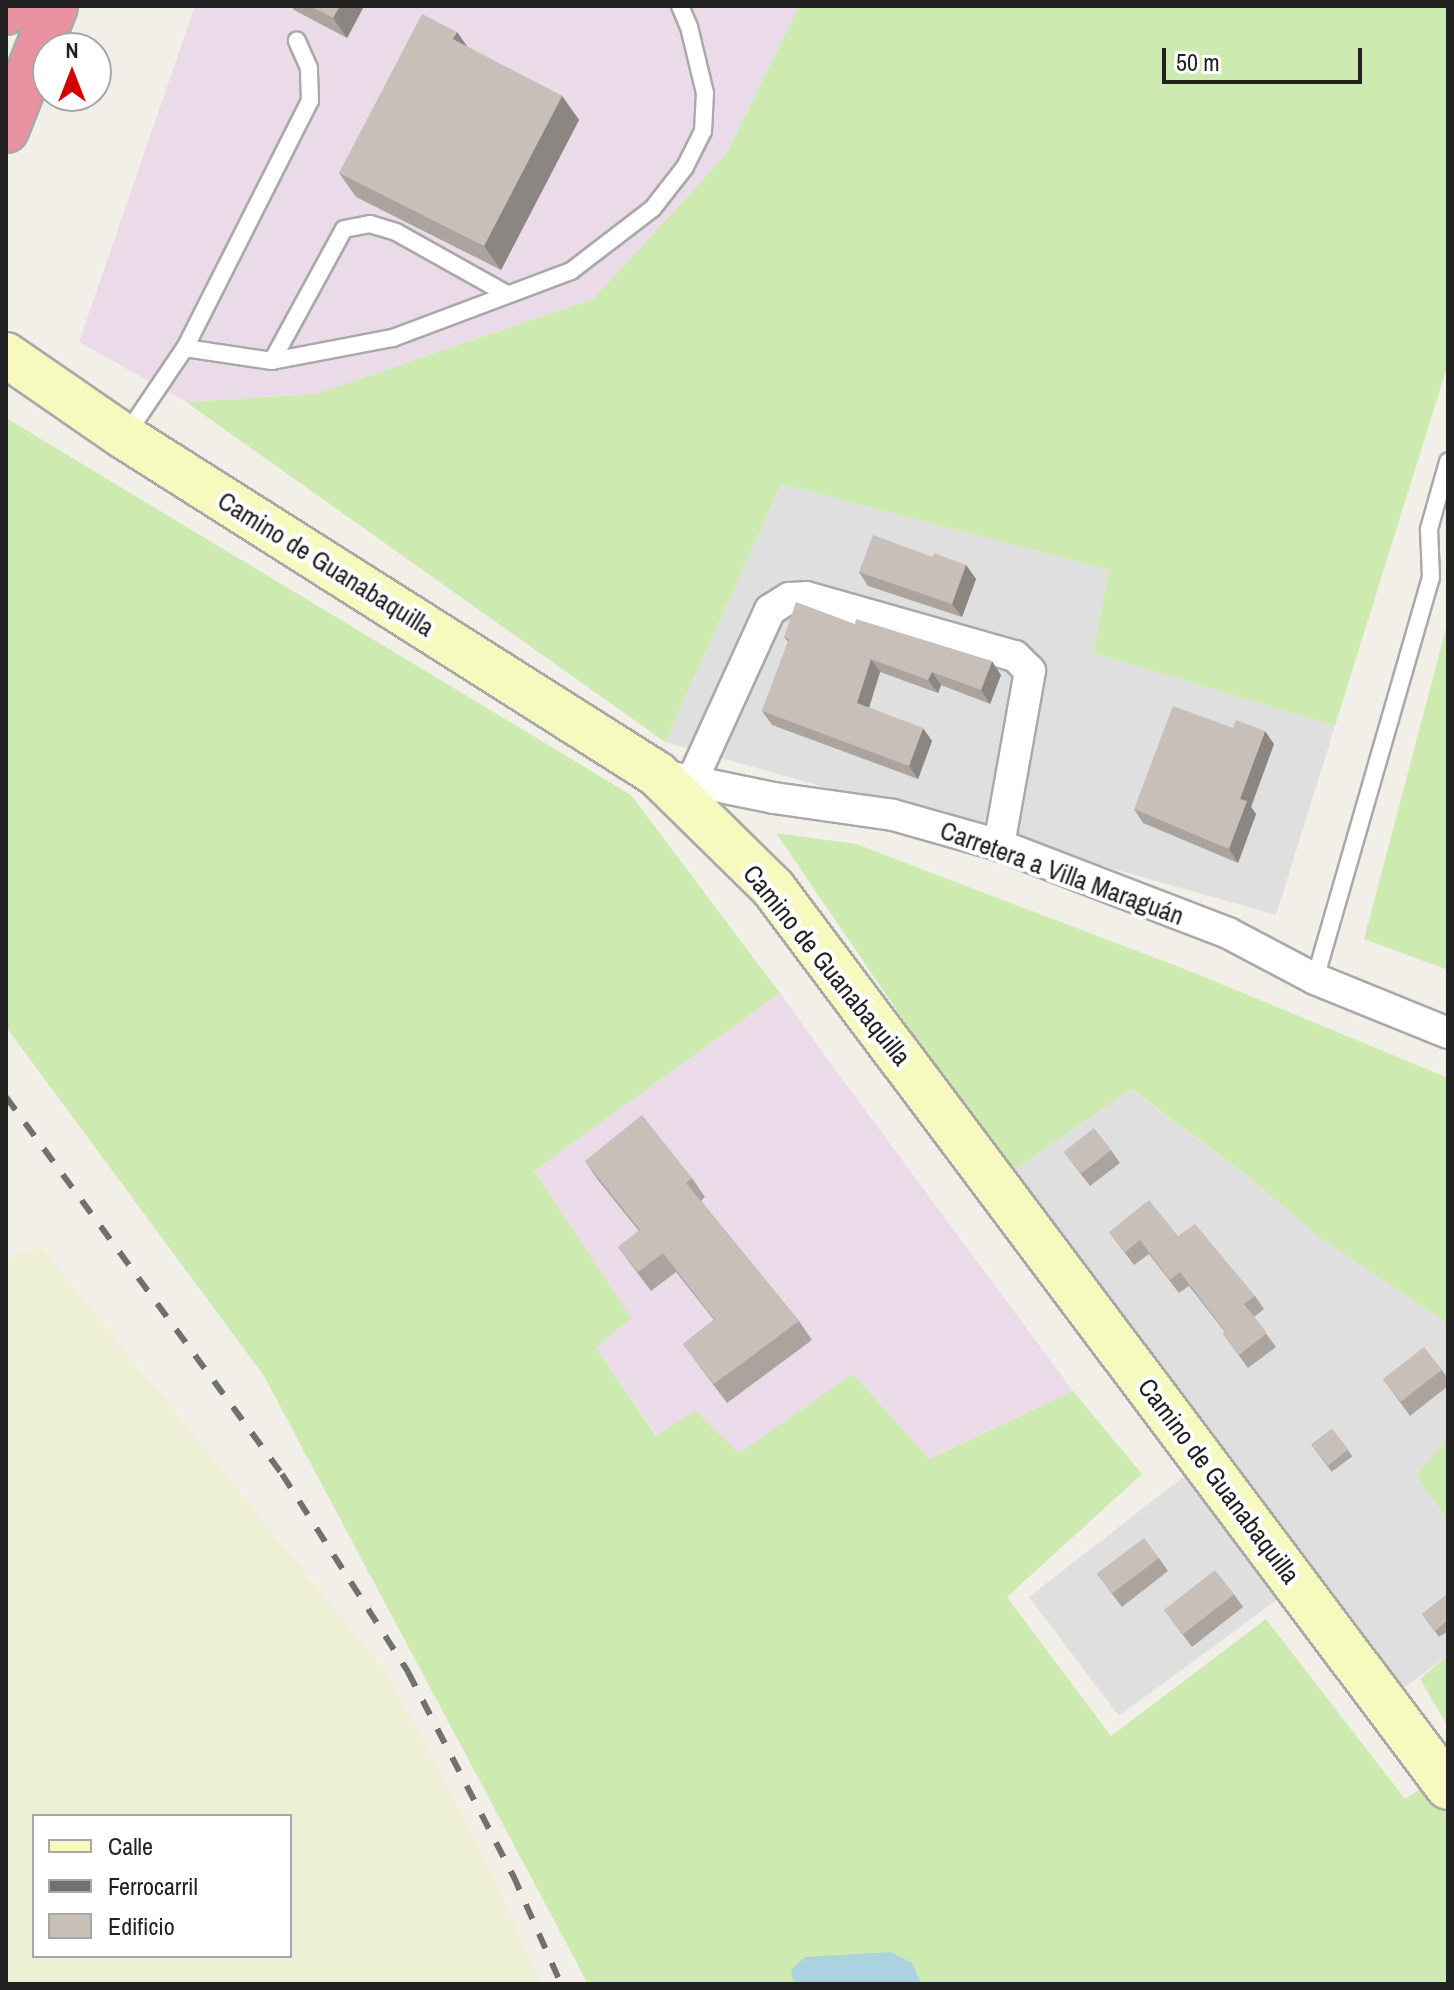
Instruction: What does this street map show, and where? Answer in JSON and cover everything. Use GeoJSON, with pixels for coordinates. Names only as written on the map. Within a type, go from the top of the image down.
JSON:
{"type":"FeatureCollection","features":[{"type":"Feature","properties":{"kind":"highway"},"geometry":{"type":"LineString","coordinates":[[6,12],[8,6]]}},
{"type":"Feature","properties":{"kind":"highway"},"geometry":{"type":"LineString","coordinates":[[6,130],[55,6]]}},
{"type":"Feature","properties":{"kind":"street","name":"Camino de Guanabaquilla"},"geometry":{"type":"LineString","coordinates":[[6,355],[125,437],[675,778],[773,888],[1448,1787]]}},
{"type":"Feature","properties":{"kind":"street"},"geometry":{"type":"LineString","coordinates":[[675,778],[770,610],[789,598],[806,597],[1015,656],[1030,671],[999,845]]}},
{"type":"Feature","properties":{"kind":"street","name":"Carretera a Villa Maraguán"},"geometry":{"type":"LineString","coordinates":[[675,778],[893,815],[999,845],[1228,933],[1315,979],[1448,1033]]}},
{"type":"Feature","properties":{"kind":"lane"},"geometry":{"type":"LineString","coordinates":[[185,348],[272,361],[393,338],[571,271],[653,208],[685,167],[703,131],[705,93],[689,27],[680,6]]}},
{"type":"Feature","properties":{"kind":"lane"},"geometry":{"type":"LineString","coordinates":[[125,437],[185,348],[310,101],[309,68],[297,41]]}},
{"type":"Feature","properties":{"kind":"lane"},"geometry":{"type":"LineString","coordinates":[[272,361],[344,229],[370,224],[396,232],[507,294]]}},
{"type":"Feature","properties":{"kind":"lane"},"geometry":{"type":"LineString","coordinates":[[1315,979],[1431,578],[1429,529],[1448,462]]}},
{"type":"Feature","properties":{"kind":"shaded area"},"geometry":{"type":"Polygon","coordinates":[[[195,6],[799,6],[726,154],[593,299],[315,394],[186,402],[79,342],[195,6]]]}},
{"type":"Feature","properties":{"kind":"shaded area"},"geometry":{"type":"Polygon","coordinates":[[[781,484],[1109,570],[1093,653],[1335,726],[1276,915],[665,742],[781,484]]]}},
{"type":"Feature","properties":{"kind":"shaded area"},"geometry":{"type":"Polygon","coordinates":[[[780,993],[1073,1391],[928,1459],[853,1374],[739,1454],[657,1436],[596,1348],[630,1318],[534,1171],[780,993]]]}},
{"type":"Feature","properties":{"kind":"shaded area"},"geometry":{"type":"Polygon","coordinates":[[[1130,1089],[1248,1176],[1320,1238],[1448,1324],[1448,1438],[1415,1475],[1448,1521],[1448,1655],[1384,1703],[1282,1596],[1119,1716],[1029,1597],[1210,1456],[1008,1174],[1130,1089]]]}},
{"type":"Feature","properties":{"kind":"green space"},"geometry":{"type":"Polygon","coordinates":[[[799,6],[1448,6],[1448,364],[1335,726],[1093,653],[1109,570],[781,484],[665,742],[186,402],[315,394],[593,299],[726,154],[799,6]]]}},
{"type":"Feature","properties":{"kind":"green space"},"geometry":{"type":"Polygon","coordinates":[[[6,418],[631,795],[780,993],[534,1171],[631,1318],[596,1348],[656,1436],[695,1411],[739,1453],[853,1374],[929,1459],[1073,1391],[1142,1474],[1007,1597],[1111,1736],[1266,1619],[1405,1799],[1448,1771],[1448,1984],[588,1984],[264,1376],[6,1027],[6,418]]]}},
{"type":"Feature","properties":{"kind":"green space"},"geometry":{"type":"Polygon","coordinates":[[[1448,621],[1448,970],[1364,939],[1448,621]]]}},
{"type":"Feature","properties":{"kind":"green space"},"geometry":{"type":"Polygon","coordinates":[[[776,833],[856,844],[1195,973],[1448,1078],[1448,1324],[1320,1238],[1248,1176],[1131,1089],[1008,1174],[776,833]]]}},
{"type":"Feature","properties":{"kind":"green space"},"geometry":{"type":"Polygon","coordinates":[[[41,1247],[391,1679],[496,1882],[541,1984],[6,1984],[6,1259],[41,1247]]]}},
{"type":"Feature","properties":{"kind":"green space"},"geometry":{"type":"Polygon","coordinates":[[[1448,1438],[1448,1521],[1415,1475],[1448,1438]]]}},
{"type":"Feature","properties":{"kind":"green space"},"geometry":{"type":"Polygon","coordinates":[[[1448,1655],[1448,1727],[1420,1679],[1448,1655]]]}},
{"type":"Feature","properties":{"kind":"water"},"geometry":{"type":"Polygon","coordinates":[[[891,1952],[912,1963],[921,1984],[794,1984],[791,1970],[805,1957],[891,1952]]]}},
{"type":"Feature","properties":{"kind":"building"},"geometry":{"type":"Polygon","coordinates":[[[310,6],[340,6],[333,18],[310,6]]]}},
{"type":"Feature","properties":{"kind":"building"},"geometry":{"type":"Polygon","coordinates":[[[422,14],[457,32],[453,39],[562,96],[484,246],[339,173],[422,14]]]}},
{"type":"Feature","properties":{"kind":"building"},"geometry":{"type":"Polygon","coordinates":[[[873,535],[933,557],[934,553],[966,565],[952,604],[859,572],[873,535]]]}},
{"type":"Feature","properties":{"kind":"building"},"geometry":{"type":"Polygon","coordinates":[[[796,602],[855,624],[856,619],[992,661],[981,690],[932,672],[928,680],[871,659],[857,703],[923,728],[909,766],[762,711],[789,639],[784,637],[796,602]]]}},
{"type":"Feature","properties":{"kind":"building"},"geometry":{"type":"Polygon","coordinates":[[[1173,706],[1233,728],[1236,720],[1265,731],[1240,799],[1247,801],[1229,849],[1134,809],[1173,706]]]}},
{"type":"Feature","properties":{"kind":"building"},"geometry":{"type":"Polygon","coordinates":[[[642,1115],[692,1178],[686,1183],[799,1321],[714,1384],[683,1344],[715,1320],[663,1253],[638,1272],[618,1247],[640,1230],[585,1161],[642,1115]]]}},
{"type":"Feature","properties":{"kind":"building"},"geometry":{"type":"Polygon","coordinates":[[[1094,1128],[1111,1150],[1081,1173],[1064,1151],[1094,1128]]]}},
{"type":"Feature","properties":{"kind":"building"},"geometry":{"type":"Polygon","coordinates":[[[1149,1200],[1178,1236],[1195,1224],[1255,1296],[1244,1304],[1267,1333],[1239,1355],[1223,1334],[1226,1332],[1180,1272],[1170,1280],[1140,1240],[1125,1252],[1109,1232],[1149,1200]]]}},
{"type":"Feature","properties":{"kind":"building"},"geometry":{"type":"Polygon","coordinates":[[[1424,1347],[1442,1370],[1401,1402],[1383,1379],[1424,1347]]]}},
{"type":"Feature","properties":{"kind":"building"},"geometry":{"type":"Polygon","coordinates":[[[1332,1429],[1348,1449],[1328,1466],[1312,1445],[1332,1429]]]}},
{"type":"Feature","properties":{"kind":"building"},"geometry":{"type":"Polygon","coordinates":[[[1144,1538],[1159,1558],[1112,1593],[1097,1574],[1144,1538]]]}},
{"type":"Feature","properties":{"kind":"building"},"geometry":{"type":"Polygon","coordinates":[[[1215,1570],[1234,1594],[1183,1634],[1164,1610],[1215,1570]]]}},
{"type":"Feature","properties":{"kind":"building"},"geometry":{"type":"Polygon","coordinates":[[[1448,1594],[1448,1620],[1435,1631],[1422,1614],[1448,1594]]]}},
{"type":"Feature","properties":{"kind":"railway"},"geometry":{"type":"LineString","coordinates":[[6,1097],[282,1474],[408,1672],[513,1875],[561,1984]]}}]}
